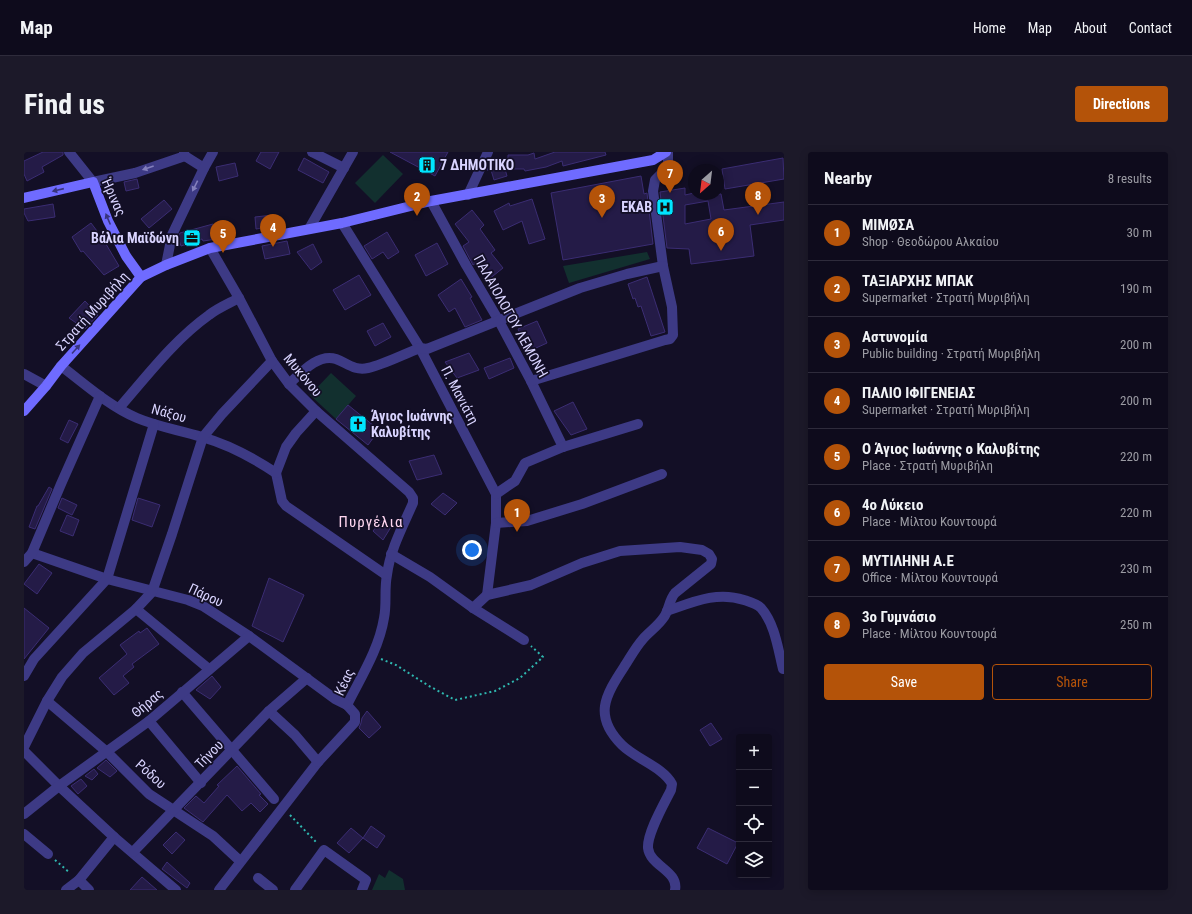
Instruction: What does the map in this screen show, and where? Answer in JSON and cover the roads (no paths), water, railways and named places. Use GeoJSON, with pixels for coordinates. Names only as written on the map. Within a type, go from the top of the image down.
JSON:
{"type":"FeatureCollection","features":[{"type":"Feature","properties":{"kind":"main road","name":"Στρατή Μυριβήλη"},"geometry":{"type":"LineString","coordinates":[[24,411],[61,366],[141,277],[166,265],[210,248],[309,228],[342,223],[431,201],[653,160],[667,152]]}},
{"type":"Feature","properties":{"kind":"main road"},"geometry":{"type":"LineString","coordinates":[[24,198],[93,182]]}},
{"type":"Feature","properties":{"kind":"main road","name":"Ήρινας"},"geometry":{"type":"LineString","coordinates":[[93,182],[112,228],[126,256],[141,277]]}},
{"type":"Feature","properties":{"kind":"street","name":"Ήρινας"},"geometry":{"type":"LineString","coordinates":[[69,152],[93,182]]}},
{"type":"Feature","properties":{"kind":"street"},"geometry":{"type":"LineString","coordinates":[[166,265],[172,235],[213,152]]}},
{"type":"Feature","properties":{"kind":"street"},"geometry":{"type":"LineString","coordinates":[[312,152],[344,168]]}},
{"type":"Feature","properties":{"kind":"street"},"geometry":{"type":"LineString","coordinates":[[309,228],[353,152]]}},
{"type":"Feature","properties":{"kind":"street"},"geometry":{"type":"LineString","coordinates":[[468,194],[488,152]]}},
{"type":"Feature","properties":{"kind":"street"},"geometry":{"type":"LineString","coordinates":[[532,380],[670,339],[673,335],[672,307],[663,266],[653,185],[655,180],[668,167],[667,152]]}},
{"type":"Feature","properties":{"kind":"street"},"geometry":{"type":"LineString","coordinates":[[93,182],[135,173],[184,154],[204,168]]}},
{"type":"Feature","properties":{"kind":"street","name":"ΠΑΛΑΙΟΛΟΓΟΥ ΛΕΜΟΝΗ"},"geometry":{"type":"LineString","coordinates":[[431,201],[532,380],[563,447]]}},
{"type":"Feature","properties":{"kind":"street","name":"Π. Μανιάτη"},"geometry":{"type":"LineString","coordinates":[[342,223],[420,348],[496,494],[496,524],[487,595]]}},
{"type":"Feature","properties":{"kind":"street","name":"Μυκόνου"},"geometry":{"type":"LineString","coordinates":[[210,248],[239,298],[272,361],[289,384],[316,411],[409,492]]}},
{"type":"Feature","properties":{"kind":"street"},"geometry":{"type":"LineString","coordinates":[[289,384],[307,368],[324,358],[335,359],[357,369],[367,368],[420,348],[427,349],[580,288],[627,274],[663,266]]}},
{"type":"Feature","properties":{"kind":"street"},"geometry":{"type":"LineString","coordinates":[[119,408],[176,344],[193,328],[211,314],[239,298]]}},
{"type":"Feature","properties":{"kind":"street"},"geometry":{"type":"LineString","coordinates":[[24,747],[47,701],[62,677],[83,653],[136,609],[152,592],[203,437],[222,414],[272,361]]}},
{"type":"Feature","properties":{"kind":"street","name":"Νάξου"},"geometry":{"type":"LineString","coordinates":[[61,366],[100,396],[137,418],[232,447],[254,458],[276,473]]}},
{"type":"Feature","properties":{"kind":"street"},"geometry":{"type":"LineString","coordinates":[[24,374],[46,386]]}},
{"type":"Feature","properties":{"kind":"street"},"geometry":{"type":"LineString","coordinates":[[24,562],[32,553],[100,396]]}},
{"type":"Feature","properties":{"kind":"street"},"geometry":{"type":"LineString","coordinates":[[316,411],[296,432],[286,447],[276,473],[282,501],[286,506],[386,575]]}},
{"type":"Feature","properties":{"kind":"street"},"geometry":{"type":"LineString","coordinates":[[24,676],[34,659],[107,579],[154,424]]}},
{"type":"Feature","properties":{"kind":"street"},"geometry":{"type":"LineString","coordinates":[[496,494],[515,481],[525,463],[563,447],[638,424]]}},
{"type":"Feature","properties":{"kind":"street"},"geometry":{"type":"LineString","coordinates":[[496,524],[527,521],[582,504],[662,474]]}},
{"type":"Feature","properties":{"kind":"street","name":"Κέας"},"geometry":{"type":"LineString","coordinates":[[219,890],[318,762],[355,722],[355,714],[347,705],[373,655],[384,618],[386,575],[391,554],[413,503],[409,492]]}},
{"type":"Feature","properties":{"kind":"street"},"geometry":{"type":"LineString","coordinates":[[474,608],[487,595],[531,584],[582,563],[620,551],[680,547],[702,550],[709,554],[712,559],[711,564],[675,593],[671,598],[667,610],[660,622],[642,640],[610,688],[606,698],[604,712],[609,726],[617,740],[626,749],[665,775],[672,784],[671,790],[650,834],[648,846],[649,854],[654,861],[674,879],[676,884],[675,890]]}},
{"type":"Feature","properties":{"kind":"street","name":"Πάρου"},"geometry":{"type":"LineString","coordinates":[[32,553],[107,579],[152,592],[188,600],[203,606],[249,636],[335,699],[347,705]]}},
{"type":"Feature","properties":{"kind":"street"},"geometry":{"type":"LineString","coordinates":[[391,554],[430,577],[474,608],[524,640]]}},
{"type":"Feature","properties":{"kind":"street"},"geometry":{"type":"LineString","coordinates":[[667,610],[714,596],[740,598],[753,603],[760,608],[770,624],[783,669]]}},
{"type":"Feature","properties":{"kind":"street"},"geometry":{"type":"LineString","coordinates":[[136,609],[210,669]]}},
{"type":"Feature","properties":{"kind":"street","name":"Θήρας"},"geometry":{"type":"LineString","coordinates":[[24,814],[59,786],[148,721],[249,636]]}},
{"type":"Feature","properties":{"kind":"street","name":"Τήνου"},"geometry":{"type":"LineString","coordinates":[[133,852],[269,711],[307,678]]}},
{"type":"Feature","properties":{"kind":"street"},"geometry":{"type":"LineString","coordinates":[[182,692],[274,799]]}},
{"type":"Feature","properties":{"kind":"street","name":"Ρόδου"},"geometry":{"type":"LineString","coordinates":[[47,701],[106,752],[149,794],[213,836],[240,861]]}},
{"type":"Feature","properties":{"kind":"street"},"geometry":{"type":"LineString","coordinates":[[269,711],[295,735],[318,762]]}},
{"type":"Feature","properties":{"kind":"street"},"geometry":{"type":"LineString","coordinates":[[148,721],[201,782]]}},
{"type":"Feature","properties":{"kind":"street"},"geometry":{"type":"LineString","coordinates":[[24,751],[114,837],[176,890]]}},
{"type":"Feature","properties":{"kind":"street"},"geometry":{"type":"LineString","coordinates":[[24,834],[48,854]]}},
{"type":"Feature","properties":{"kind":"street"},"geometry":{"type":"LineString","coordinates":[[66,890],[79,880],[114,837]]}},
{"type":"Feature","properties":{"kind":"street"},"geometry":{"type":"LineString","coordinates":[[295,890],[324,850],[366,880],[362,890]]}},
{"type":"Feature","properties":{"kind":"street"},"geometry":{"type":"LineString","coordinates":[[258,878],[273,890]]}},
{"type":"Feature","properties":{"kind":"street"},"geometry":{"type":"LineString","coordinates":[[79,880],[89,890]]}},
{"type":"Feature","properties":{"kind":"place","name":"7 ΔΗΜΟΤΙΚΟ"},"geometry":{"type":"Point","coordinates":[427,165]}},
{"type":"Feature","properties":{"kind":"place","name":"ΜΥΤΙΛΗΝΗ Α.Ε"},"geometry":{"type":"Point","coordinates":[670,193]}},
{"type":"Feature","properties":{"kind":"place","name":"ΕΚΑΒ"},"geometry":{"type":"Point","coordinates":[665,207]}},
{"type":"Feature","properties":{"kind":"place","name":"3ο Γυμνάσιο"},"geometry":{"type":"Point","coordinates":[758,215]}},
{"type":"Feature","properties":{"kind":"place","name":"ΤΑΞΙΑΡΧΗΣ ΜΠΑΚ"},"geometry":{"type":"Point","coordinates":[417,216]}},
{"type":"Feature","properties":{"kind":"place","name":"Αστυνομία"},"geometry":{"type":"Point","coordinates":[602,218]}},
{"type":"Feature","properties":{"kind":"place","name":"Βάλια Μαϊδώνη"},"geometry":{"type":"Point","coordinates":[192,238]}},
{"type":"Feature","properties":{"kind":"place","name":"ΠΑΛΙΟ ΙΦΙΓΕΝΕΙΑΣ"},"geometry":{"type":"Point","coordinates":[273,247]}},
{"type":"Feature","properties":{"kind":"place","name":"4ο Λύκειο"},"geometry":{"type":"Point","coordinates":[721,251]}},
{"type":"Feature","properties":{"kind":"place","name":"Ο Άγιος Ιωάννης ο Καλυβίτης"},"geometry":{"type":"Point","coordinates":[223,253]}},
{"type":"Feature","properties":{"kind":"place","name":"Άγιος Ιωάννης Καλυβίτης"},"geometry":{"type":"Point","coordinates":[358,424]}},
{"type":"Feature","properties":{"kind":"place","name":"MIMØΣΑ"},"geometry":{"type":"Point","coordinates":[517,532]}},
{"type":"Feature","properties":{"kind":"district","name":"Πυργέλια"},"geometry":{"type":"Point","coordinates":[371,522]}}]}
